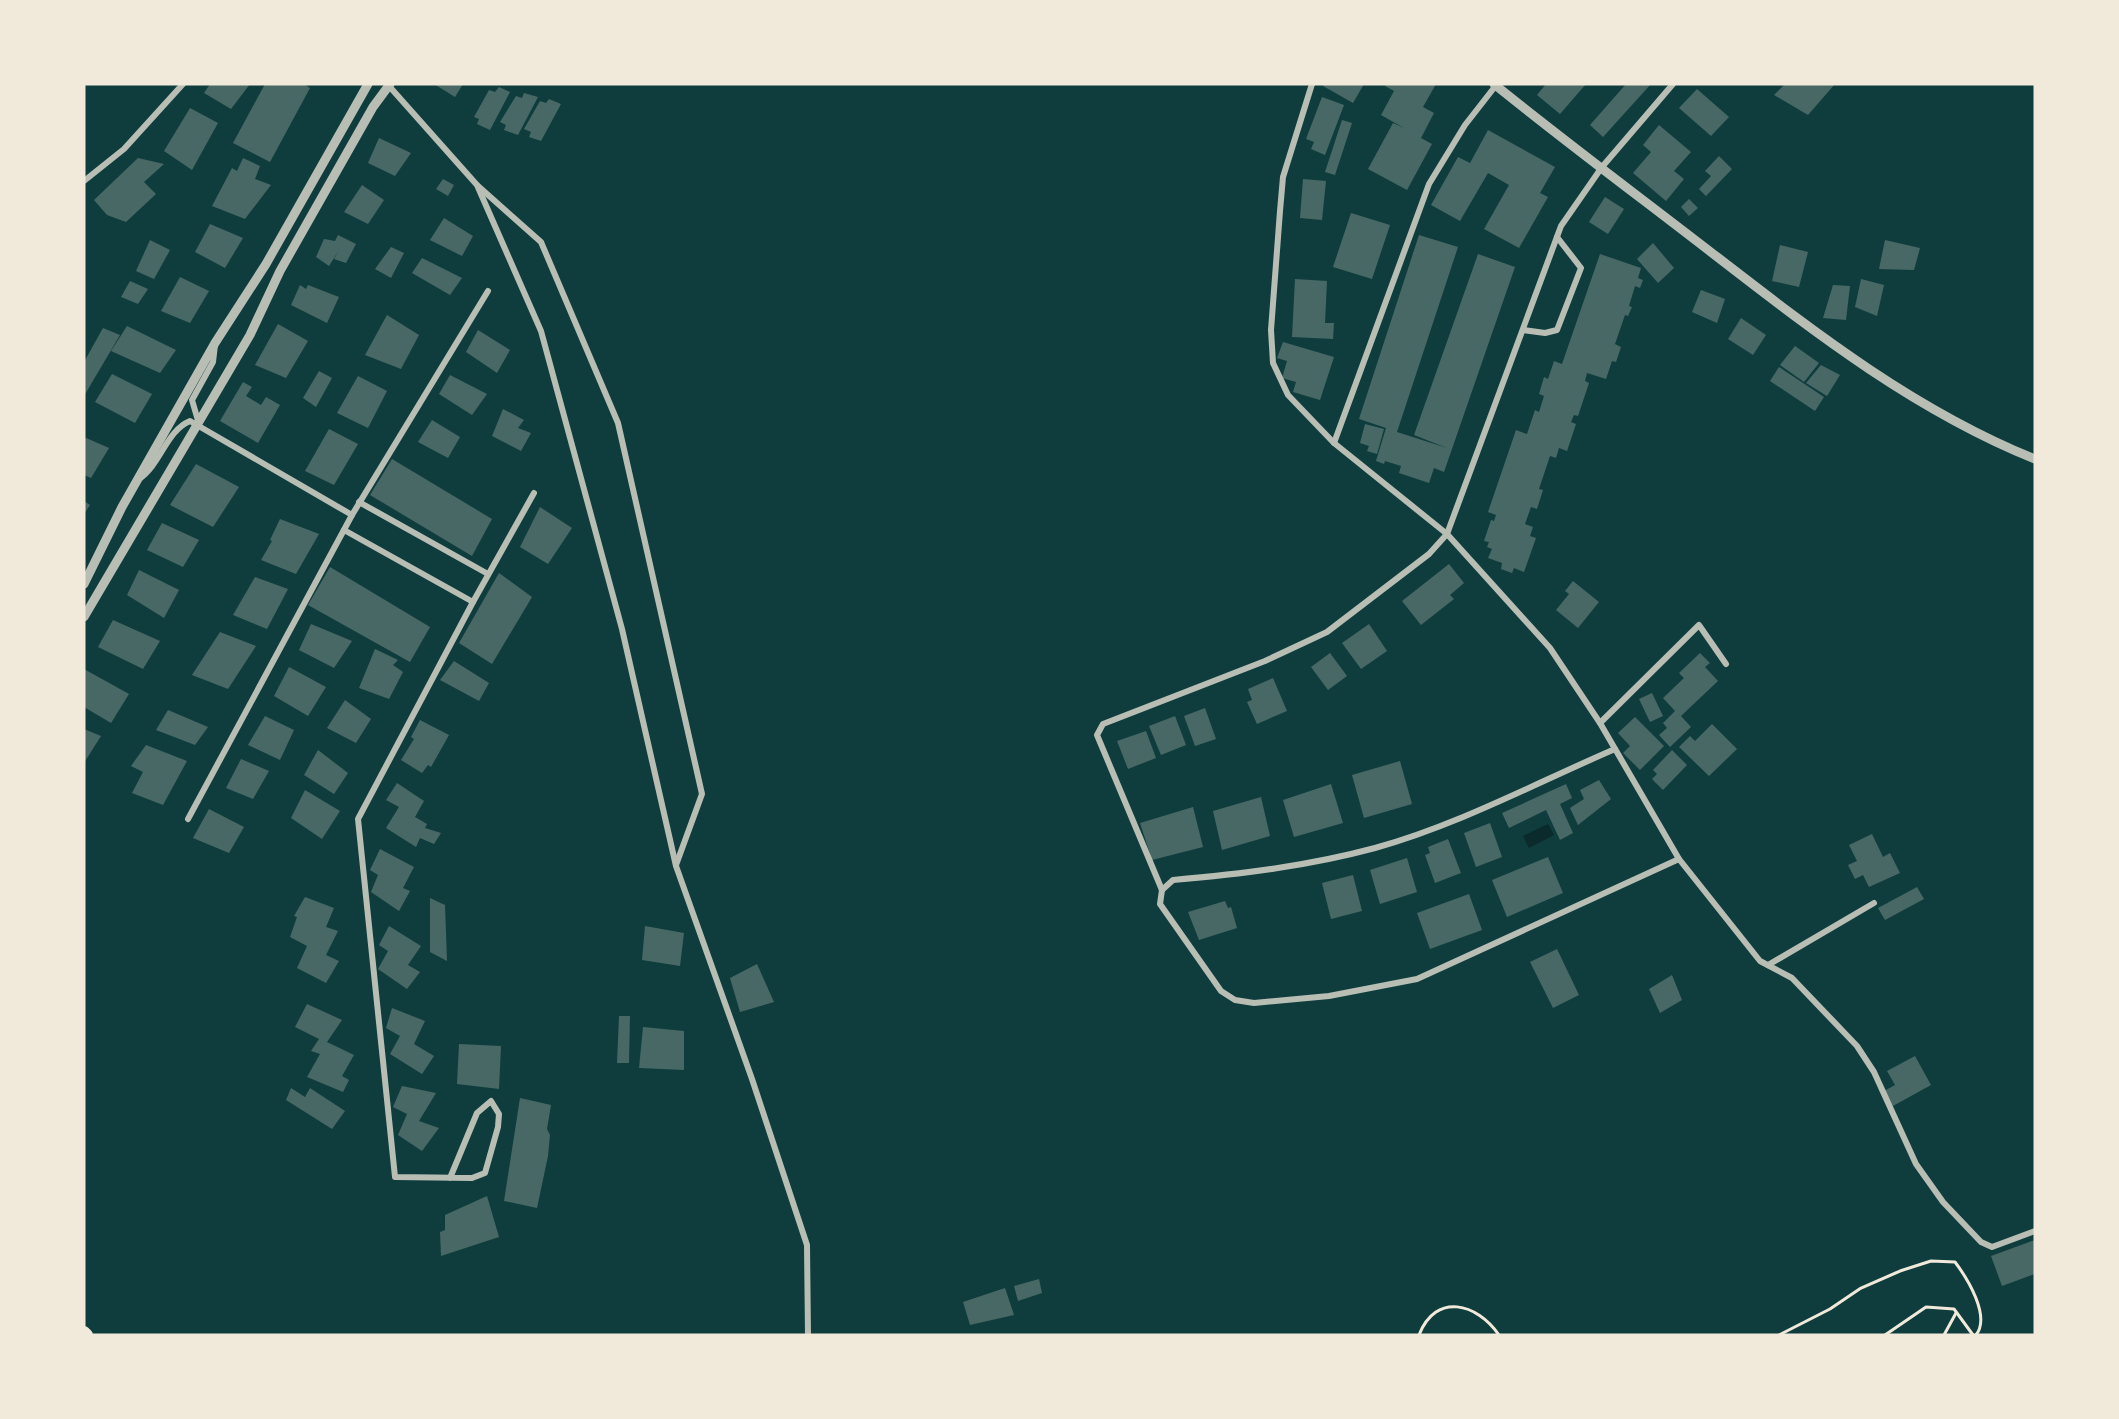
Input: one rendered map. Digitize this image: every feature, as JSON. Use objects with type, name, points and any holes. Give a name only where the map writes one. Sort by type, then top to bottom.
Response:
[{"type":"main road","points":[[84,1332],[87,1335]]},
{"type":"street","points":[[84,181],[124,149],[183,84]]},
{"type":"street","points":[[84,584],[138,479],[215,343],[266,264],[368,84]]},
{"type":"street","points":[[1312,84],[1283,177],[1271,330],[1273,363],[1288,395],[1334,443],[1447,534],[1550,648],[1600,723],[1679,860],[1725,921],[1760,961],[1792,978],[1857,1046],[1874,1071],[1916,1164],[1943,1202],[1981,1242],[1992,1247],[2035,1231]]},
{"type":"street","points":[[1334,443],[1429,184],[1465,125],[1495,84],[1820,336],[1902,393],[1988,440],[2035,459]]},
{"type":"street","points":[[1673,84],[1602,167],[1561,226],[1447,534],[1429,554],[1327,632],[1265,661],[1103,724],[1097,735],[1162,890],[1160,904],[1221,991],[1235,1000],[1254,1003],[1329,996],[1417,979],[1679,860]]},
{"type":"street","points":[[84,617],[199,424],[250,335],[280,271],[373,107],[389,85],[477,185],[541,243],[618,423],[702,794],[676,866]]},
{"type":"street","points":[[477,185],[541,331],[622,629],[676,866],[752,1079],[807,1245],[808,1335]]},
{"type":"street","points":[[1523,330],[1545,333],[1557,330],[1581,268],[1557,237]]},
{"type":"street","points":[[188,819],[359,502],[488,291]]},
{"type":"street","points":[[199,424],[192,400],[213,362],[215,343]]},
{"type":"street","points":[[138,479],[151,471],[179,426],[190,422],[199,424],[352,515]]},
{"type":"street","points":[[450,1178],[477,1113],[491,1101],[499,1114],[498,1127],[485,1173],[472,1178],[450,1178],[395,1177],[358,819],[488,574],[534,493]]},
{"type":"street","points":[[359,502],[488,574]]},
{"type":"street","points":[[344,530],[473,602]]},
{"type":"street","points":[[1600,723],[1699,624],[1726,664]]},
{"type":"street","points":[[1162,890],[1173,880],[1275,870],[1376,848],[1444,824],[1615,749]]},
{"type":"street","points":[[1768,965],[1874,903]]},
{"type":"path","points":[[1779,1335],[1830,1309],[1860,1288],[1931,1261],[1955,1262],[1975,1291],[1980,1330],[1974,1335],[1954,1309],[1926,1307],[1885,1335]]},
{"type":"path","points":[[1419,1335],[1425,1322],[1435,1312],[1456,1306],[1474,1310],[1499,1335]]},
{"type":"path","points":[[1944,1335],[1956,1313]]},
{"type":"water","points":[[1548,824],[1554,835],[1529,848],[1523,836]]},
{"type":"building","points":[[210,84],[250,84],[231,109],[204,93]]},
{"type":"building","points":[[265,84],[304,84],[310,88],[270,162],[233,143]]},
{"type":"building","points":[[434,84],[463,84],[455,97]]},
{"type":"building","points":[[1324,84],[1364,84],[1353,103],[1323,86]]},
{"type":"building","points":[[1386,84],[1436,84],[1423,107],[1434,113],[1421,138],[1432,144],[1407,190],[1368,169],[1393,123],[1404,128],[1381,115],[1394,91],[1385,86]]},
{"type":"building","points":[[1546,84],[1586,84],[1560,114],[1537,95]]},
{"type":"building","points":[[1626,84],[1651,84],[1603,137],[1590,125]]},
{"type":"building","points":[[1785,84],[1835,84],[1808,115],[1774,95]]},
{"type":"building","points":[[499,87],[510,92],[490,130],[477,124],[479,119],[474,117],[489,90],[495,92]]},
{"type":"building","points":[[1697,89],[1729,117],[1711,136],[1679,108]]},
{"type":"building","points":[[524,93],[538,97],[518,135],[504,130],[506,125],[500,122],[516,96],[522,98]]},
{"type":"building","points":[[1322,97],[1344,105],[1325,155],[1311,149],[1314,142],[1306,139]]},
{"type":"building","points":[[549,99],[561,104],[541,141],[529,137],[531,132],[524,129],[540,101],[546,103]]},
{"type":"building","points":[[190,108],[218,123],[192,170],[164,151]]},
{"type":"building","points":[[1342,120],[1352,123],[1335,175],[1325,172]]},
{"type":"building","points":[[1659,125],[1691,152],[1674,171],[1684,179],[1666,201],[1633,173],[1651,152],[1643,145]]},
{"type":"building","points":[[1488,130],[1555,167],[1540,193],[1548,197],[1519,248],[1484,229],[1509,185],[1488,173],[1460,221],[1431,205],[1458,157],[1470,163]]},
{"type":"building","points":[[379,138],[411,153],[395,176],[368,163]]},
{"type":"building","points":[[1719,156],[1732,169],[1706,196],[1699,189],[1711,176],[1705,171]]},
{"type":"building","points":[[138,158],[164,164],[144,182],[156,194],[126,222],[107,215],[94,200]]},
{"type":"building","points":[[243,158],[260,166],[255,179],[271,185],[245,219],[212,206],[232,168],[237,171]]},
{"type":"building","points":[[443,179],[454,185],[448,196],[436,189]]},
{"type":"building","points":[[1303,179],[1326,181],[1322,220],[1300,218]]},
{"type":"building","points":[[362,185],[384,200],[368,224],[344,212]]},
{"type":"building","points":[[1605,197],[1624,209],[1608,234],[1589,222]]},
{"type":"building","points":[[1689,199],[1698,208],[1689,216],[1681,207]]},
{"type":"building","points":[[1351,213],[1390,225],[1372,279],[1333,267]]},
{"type":"building","points":[[444,218],[473,236],[462,256],[430,240]]},
{"type":"building","points":[[210,224],[243,238],[225,268],[195,252]]},
{"type":"building","points":[[338,235],[356,244],[346,263],[334,259],[339,250],[329,266],[316,257],[324,239],[335,241]]},
{"type":"building","points":[[1419,235],[1458,247],[1397,432],[1447,448],[1414,435],[1478,254],[1515,267],[1444,472],[1434,468],[1429,483],[1399,473],[1401,466],[1376,461],[1386,428],[1359,419]]},
{"type":"building","points":[[150,240],[170,250],[154,279],[136,271]]},
{"type":"building","points":[[1885,240],[1920,248],[1914,270],[1879,269]]},
{"type":"building","points":[[1653,243],[1674,268],[1658,283],[1637,259]]},
{"type":"building","points":[[1780,245],[1808,252],[1799,287],[1772,281]]},
{"type":"building","points":[[391,247],[404,253],[391,278],[375,269]]},
{"type":"building","points":[[1600,254],[1641,268],[1638,278],[1643,280],[1640,288],[1635,286],[1629,306],[1632,307],[1628,316],[1625,315],[1615,344],[1621,347],[1616,362],[1612,361],[1606,379],[1587,373],[1585,381],[1589,383],[1578,416],[1574,415],[1571,422],[1576,424],[1567,451],[1559,448],[1556,458],[1550,456],[1539,489],[1543,490],[1537,509],[1531,507],[1525,524],[1533,527],[1530,536],[1536,538],[1524,572],[1514,568],[1512,573],[1501,569],[1502,563],[1488,558],[1492,549],[1487,547],[1489,542],[1484,541],[1491,520],[1494,521],[1496,515],[1488,512],[1516,430],[1527,434],[1535,410],[1539,412],[1544,396],[1539,394],[1544,377],[1548,379],[1554,361],[1562,364]]},
{"type":"building","points":[[422,258],[462,278],[450,295],[412,273]]},
{"type":"building","points":[[180,277],[209,291],[190,323],[161,311]]},
{"type":"building","points":[[1295,279],[1327,281],[1325,323],[1334,323],[1333,339],[1292,337]]},
{"type":"building","points":[[1861,279],[1884,285],[1877,316],[1855,307]]},
{"type":"building","points":[[130,281],[148,289],[138,304],[121,297]]},
{"type":"building","points":[[300,285],[306,289],[308,285],[339,297],[327,323],[291,305]]},
{"type":"building","points":[[1833,285],[1850,286],[1846,320],[1823,318]]},
{"type":"building","points":[[1701,290],[1725,299],[1717,323],[1692,312]]},
{"type":"building","points":[[387,315],[419,335],[401,369],[365,355]]},
{"type":"building","points":[[1741,318],[1766,335],[1753,355],[1728,339]]},
{"type":"building","points":[[278,324],[308,341],[286,378],[255,365]]},
{"type":"building","points":[[127,326],[176,350],[160,373],[111,351]]},
{"type":"building","points":[[103,328],[120,335],[84,396],[84,362]]},
{"type":"building","points":[[478,330],[510,350],[497,373],[466,352]]},
{"type":"building","points":[[1283,342],[1334,357],[1320,400],[1293,392],[1296,382],[1282,378],[1287,361],[1277,358]]},
{"type":"building","points":[[1795,346],[1819,363],[1804,382],[1780,365]]},
{"type":"building","points":[[1821,365],[1840,375],[1827,396],[1806,383]]},
{"type":"building","points":[[1779,367],[1824,397],[1815,411],[1770,381]]},
{"type":"building","points":[[319,371],[332,378],[316,407],[303,398]]},
{"type":"building","points":[[112,374],[152,394],[135,423],[95,402]]},
{"type":"building","points":[[450,375],[487,394],[472,415],[439,394]]},
{"type":"building","points":[[358,376],[387,391],[368,428],[337,413]]},
{"type":"building","points":[[243,382],[252,387],[246,396],[261,405],[266,397],[280,405],[258,443],[220,421]]},
{"type":"building","points":[[503,409],[524,420],[518,428],[531,433],[521,451],[492,436]]},
{"type":"building","points":[[432,420],[460,437],[448,458],[418,442]]},
{"type":"building","points":[[1365,424],[1384,429],[1377,454],[1367,451],[1369,446],[1360,443]]},
{"type":"building","points":[[329,429],[358,444],[334,485],[305,471]]},
{"type":"building","points":[[84,437],[109,448],[91,478],[84,475]]},
{"type":"building","points":[[392,459],[492,519],[472,556],[370,495]]},
{"type":"building","points":[[196,464],[239,487],[213,527],[170,505]]},
{"type":"building","points":[[84,501],[90,505],[84,514]]},
{"type":"building","points":[[540,507],[572,528],[548,564],[520,547]]},
{"type":"building","points":[[280,519],[319,534],[296,574],[261,560],[272,541],[270,540]]},
{"type":"building","points":[[162,523],[199,540],[183,567],[147,550]]},
{"type":"building","points":[[1449,564],[1464,583],[1450,595],[1454,599],[1421,625],[1402,601]]},
{"type":"building","points":[[330,567],[430,627],[410,662],[308,605]]},
{"type":"building","points":[[139,570],[179,590],[164,618],[127,595]]},
{"type":"building","points":[[499,573],[532,597],[492,664],[459,643]]},
{"type":"building","points":[[255,577],[288,589],[267,629],[233,615]]},
{"type":"building","points":[[1573,581],[1599,602],[1578,628],[1556,610],[1569,594],[1565,591]]},
{"type":"building","points":[[113,620],[160,641],[143,669],[98,647]]},
{"type":"building","points":[[311,624],[352,641],[334,668],[299,650]]},
{"type":"building","points":[[1369,624],[1387,651],[1361,669],[1342,643]]},
{"type":"building","points":[[220,632],[256,646],[228,689],[192,675]]},
{"type":"building","points":[[375,649],[398,660],[393,665],[403,672],[389,699],[359,688]]},
{"type":"building","points":[[1330,653],[1347,676],[1328,690],[1311,667]]},
{"type":"building","points":[[1700,653],[1710,663],[1705,667],[1718,681],[1681,716],[1691,727],[1670,747],[1659,735],[1667,728],[1663,723],[1675,711],[1663,698],[1684,678],[1679,673]]},
{"type":"building","points":[[454,661],[489,683],[479,701],[440,680]]},
{"type":"building","points":[[289,667],[326,687],[308,716],[274,696]]},
{"type":"building","points":[[84,669],[129,694],[111,723],[84,707]]},
{"type":"building","points":[[1273,678],[1287,711],[1257,724],[1247,702],[1252,700],[1248,689]]},
{"type":"building","points":[[1652,693],[1663,716],[1650,722],[1639,699]]},
{"type":"building","points":[[345,700],[371,719],[356,743],[327,728]]},
{"type":"building","points":[[1205,708],[1216,739],[1195,746],[1184,716]]},
{"type":"building","points":[[168,710],[208,727],[195,745],[156,730]]},
{"type":"building","points":[[265,716],[294,730],[280,760],[248,745]]},
{"type":"building","points":[[1175,716],[1186,745],[1161,755],[1149,726]]},
{"type":"building","points":[[1635,717],[1664,746],[1640,770],[1623,753],[1630,746],[1618,733]]},
{"type":"building","points":[[420,720],[449,735],[431,767],[428,765],[422,773],[401,760],[414,739],[411,737]]},
{"type":"building","points":[[1712,724],[1737,749],[1709,776],[1679,747],[1690,736],[1695,741]]},
{"type":"building","points":[[84,729],[101,736],[84,763]]},
{"type":"building","points":[[1146,731],[1156,758],[1128,769],[1117,741]]},
{"type":"building","points":[[146,745],[187,761],[163,805],[132,793],[143,772],[131,766]]},
{"type":"building","points":[[318,750],[348,773],[334,794],[304,775]]},
{"type":"building","points":[[1672,750],[1687,765],[1663,790],[1652,779],[1657,774],[1653,770]]},
{"type":"building","points":[[241,759],[269,771],[253,799],[226,788]]},
{"type":"building","points":[[1400,761],[1412,804],[1364,818],[1352,775]]},
{"type":"building","points":[[1599,780],[1611,799],[1578,825],[1570,808],[1584,799],[1580,790]]},
{"type":"building","points":[[397,783],[424,801],[415,817],[427,824],[425,828],[441,833],[434,844],[420,838],[416,847],[386,828],[399,807],[386,800]]},
{"type":"building","points":[[1331,784],[1343,823],[1294,837],[1283,800]]},
{"type":"building","points":[[1566,784],[1572,798],[1560,804],[1573,833],[1560,840],[1546,810],[1509,828],[1502,813]]},
{"type":"building","points":[[305,790],[340,811],[322,839],[291,818]]},
{"type":"building","points":[[1261,797],[1270,836],[1222,850],[1213,811]]},
{"type":"building","points":[[1193,807],[1203,847],[1152,860],[1140,823]]},
{"type":"building","points":[[209,809],[244,827],[229,853],[193,838]]},
{"type":"building","points":[[1490,823],[1502,857],[1476,867],[1464,833]]},
{"type":"building","points":[[1872,834],[1883,857],[1890,853],[1900,873],[1869,887],[1863,875],[1855,879],[1848,865],[1857,861],[1849,845]]},
{"type":"building","points":[[1448,839],[1461,873],[1435,883],[1425,855],[1430,853],[1428,847]]},
{"type":"building","points":[[380,849],[414,867],[403,888],[410,891],[399,911],[371,892],[378,875],[370,870]]},
{"type":"building","points":[[1548,857],[1563,893],[1507,917],[1492,880]]},
{"type":"building","points":[[1407,858],[1417,892],[1380,904],[1370,870]]},
{"type":"building","points":[[1353,875],[1362,911],[1331,919],[1322,883]]},
{"type":"building","points":[[1917,887],[1924,899],[1885,920],[1878,908]]},
{"type":"building","points":[[1469,894],[1482,930],[1430,949],[1417,913]]},
{"type":"building","points":[[305,897],[334,908],[326,927],[338,931],[326,955],[339,961],[326,983],[297,968],[307,946],[290,937],[297,917],[294,916]]},
{"type":"building","points":[[430,898],[445,905],[447,961],[430,952]]},
{"type":"building","points":[[1225,901],[1228,908],[1231,907],[1237,928],[1199,940],[1188,912]]},
{"type":"building","points":[[389,926],[421,946],[408,965],[420,972],[407,989],[378,969],[388,951],[379,945]]},
{"type":"building","points":[[645,926],[684,933],[680,966],[642,960]]},
{"type":"building","points":[[1557,949],[1579,995],[1553,1008],[1530,962]]},
{"type":"building","points":[[757,964],[774,1002],[740,1012],[730,978]]},
{"type":"building","points":[[1672,975],[1682,1000],[1660,1013],[1649,989]]},
{"type":"building","points":[[307,1004],[342,1020],[327,1042],[354,1055],[342,1076],[349,1080],[343,1092],[307,1077],[320,1054],[311,1051],[319,1039],[295,1027]]},
{"type":"building","points":[[392,1008],[425,1021],[414,1044],[434,1056],[422,1074],[390,1054],[400,1036],[386,1028]]},
{"type":"building","points":[[619,1016],[630,1016],[629,1063],[617,1063]]},
{"type":"building","points":[[643,1027],[684,1031],[684,1070],[639,1068]]},
{"type":"building","points":[[459,1044],[501,1046],[499,1089],[457,1084]]},
{"type":"building","points":[[1915,1056],[1931,1085],[1893,1106],[1884,1091],[1895,1085],[1887,1071]]},
{"type":"building","points":[[402,1086],[436,1093],[419,1121],[439,1128],[422,1151],[398,1135],[407,1114],[393,1107]]},
{"type":"building","points":[[291,1088],[305,1097],[310,1088],[345,1111],[332,1129],[286,1100]]},
{"type":"building","points":[[520,1098],[551,1105],[547,1129],[550,1135],[548,1156],[537,1208],[504,1201]]},
{"type":"building","points":[[487,1196],[499,1237],[441,1256],[440,1232],[445,1230],[445,1215]]},
{"type":"building","points":[[2035,1240],[2035,1274],[2002,1286],[1991,1256]]},
{"type":"building","points":[[1039,1279],[1042,1293],[1018,1301],[1014,1286]]},
{"type":"building","points":[[1005,1288],[1014,1315],[970,1325],[963,1302]]}]
